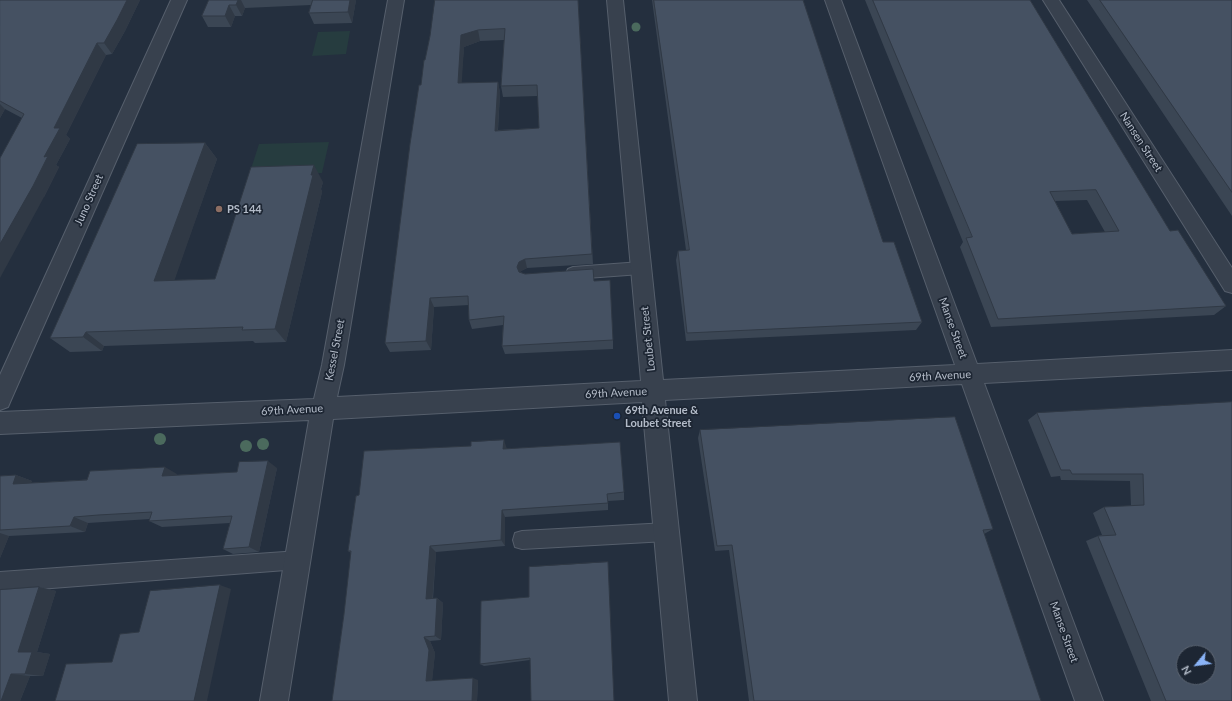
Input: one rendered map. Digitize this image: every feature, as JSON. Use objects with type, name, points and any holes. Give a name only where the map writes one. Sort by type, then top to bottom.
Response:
[{"type":"street","name":"Juno Street","points":[[0,400],[179,0]]},
{"type":"street","name":"Kessel Street","points":[[274,701],[396,0]]},
{"type":"street","name":"Loubet Street","points":[[615,0],[683,701]]},
{"type":"street","name":"Manse Street","points":[[833,0],[1089,701]]},
{"type":"street","name":"Nansen Street","points":[[1050,0],[1232,285]]},
{"type":"street","name":"69th Avenue","points":[[0,423],[970,375],[1232,360]]},
{"type":"lane","points":[[556,274],[641,268]]},
{"type":"lane","points":[[522,540],[667,532]]},
{"type":"lane","points":[[0,582],[299,560]]},
{"type":"green space","points":[[350,31],[346,54],[312,56],[318,32]]},
{"type":"green space","points":[[329,142],[322,173],[249,175],[259,144]]},
{"type":"building","points":[[0,0],[127,0],[104,43],[97,43],[54,128],[60,128],[44,157],[48,156],[0,244],[0,158],[24,114],[0,101]]},
{"type":"building","points":[[209,0],[238,0],[236,5],[229,5],[225,16],[202,16]]},
{"type":"building","points":[[313,0],[350,0],[348,12],[309,13]]},
{"type":"building","points":[[435,0],[578,0],[592,254],[525,259],[519,262],[517,267],[519,272],[525,274],[593,269],[594,281],[610,280],[613,340],[502,346],[504,316],[469,320],[468,296],[430,298],[426,341],[385,343],[410,144],[419,85],[421,85],[424,60],[430,36]],"holes":[[[505,29],[501,86],[537,85],[539,128],[495,131],[498,82],[458,83],[461,35],[478,30]]]},
{"type":"building","points":[[654,0],[803,0],[883,242],[894,242],[922,322],[687,333],[678,251],[689,250]]},
{"type":"building","points":[[873,0],[1030,0],[1170,231],[1178,230],[1226,306],[998,319],[966,238],[972,237]],"holes":[[[1096,190],[1119,231],[1072,234],[1050,192]]]},
{"type":"building","points":[[1100,0],[1232,0],[1232,192]]},
{"type":"building","points":[[205,143],[154,281],[215,279],[251,167],[314,165],[311,175],[313,175],[275,329],[242,330],[243,327],[86,332],[83,337],[50,338],[137,144]]},
{"type":"building","points":[[1232,402],[1232,701],[1166,701],[1098,536],[1116,535],[1104,507],[1144,505],[1143,474],[1072,474],[1070,470],[1061,470],[1037,413]]},
{"type":"building","points":[[955,417],[993,529],[983,530],[1041,701],[754,701],[732,545],[717,546],[700,430]]},
{"type":"building","points":[[504,440],[503,449],[620,442],[624,492],[607,494],[608,503],[502,510],[501,540],[430,546],[426,599],[437,598],[435,636],[424,637],[429,650],[426,681],[473,678],[472,701],[332,701],[351,551],[348,551],[356,496],[359,495],[364,451],[471,446],[471,442]]},
{"type":"building","points":[[268,461],[249,547],[223,549],[232,516],[149,521],[152,512],[98,515],[74,517],[70,526],[0,530],[0,476],[16,475],[13,484],[87,480],[90,471],[165,467],[162,476],[237,472],[239,462]]},
{"type":"building","points":[[608,562],[614,701],[531,701],[530,658],[480,664],[481,601],[529,597],[529,567]]},
{"type":"building","points":[[220,585],[194,701],[55,701],[66,664],[112,662],[120,634],[139,632],[150,591]]},
{"type":"building","points":[[39,587],[18,652],[32,652],[25,674],[11,674],[0,701],[0,590]]},
{"type":"place","name":"PS 144","points":[[219,209]]},
{"type":"place","name":"69th Avenue & Loubet Street","points":[[617,416]]}]
